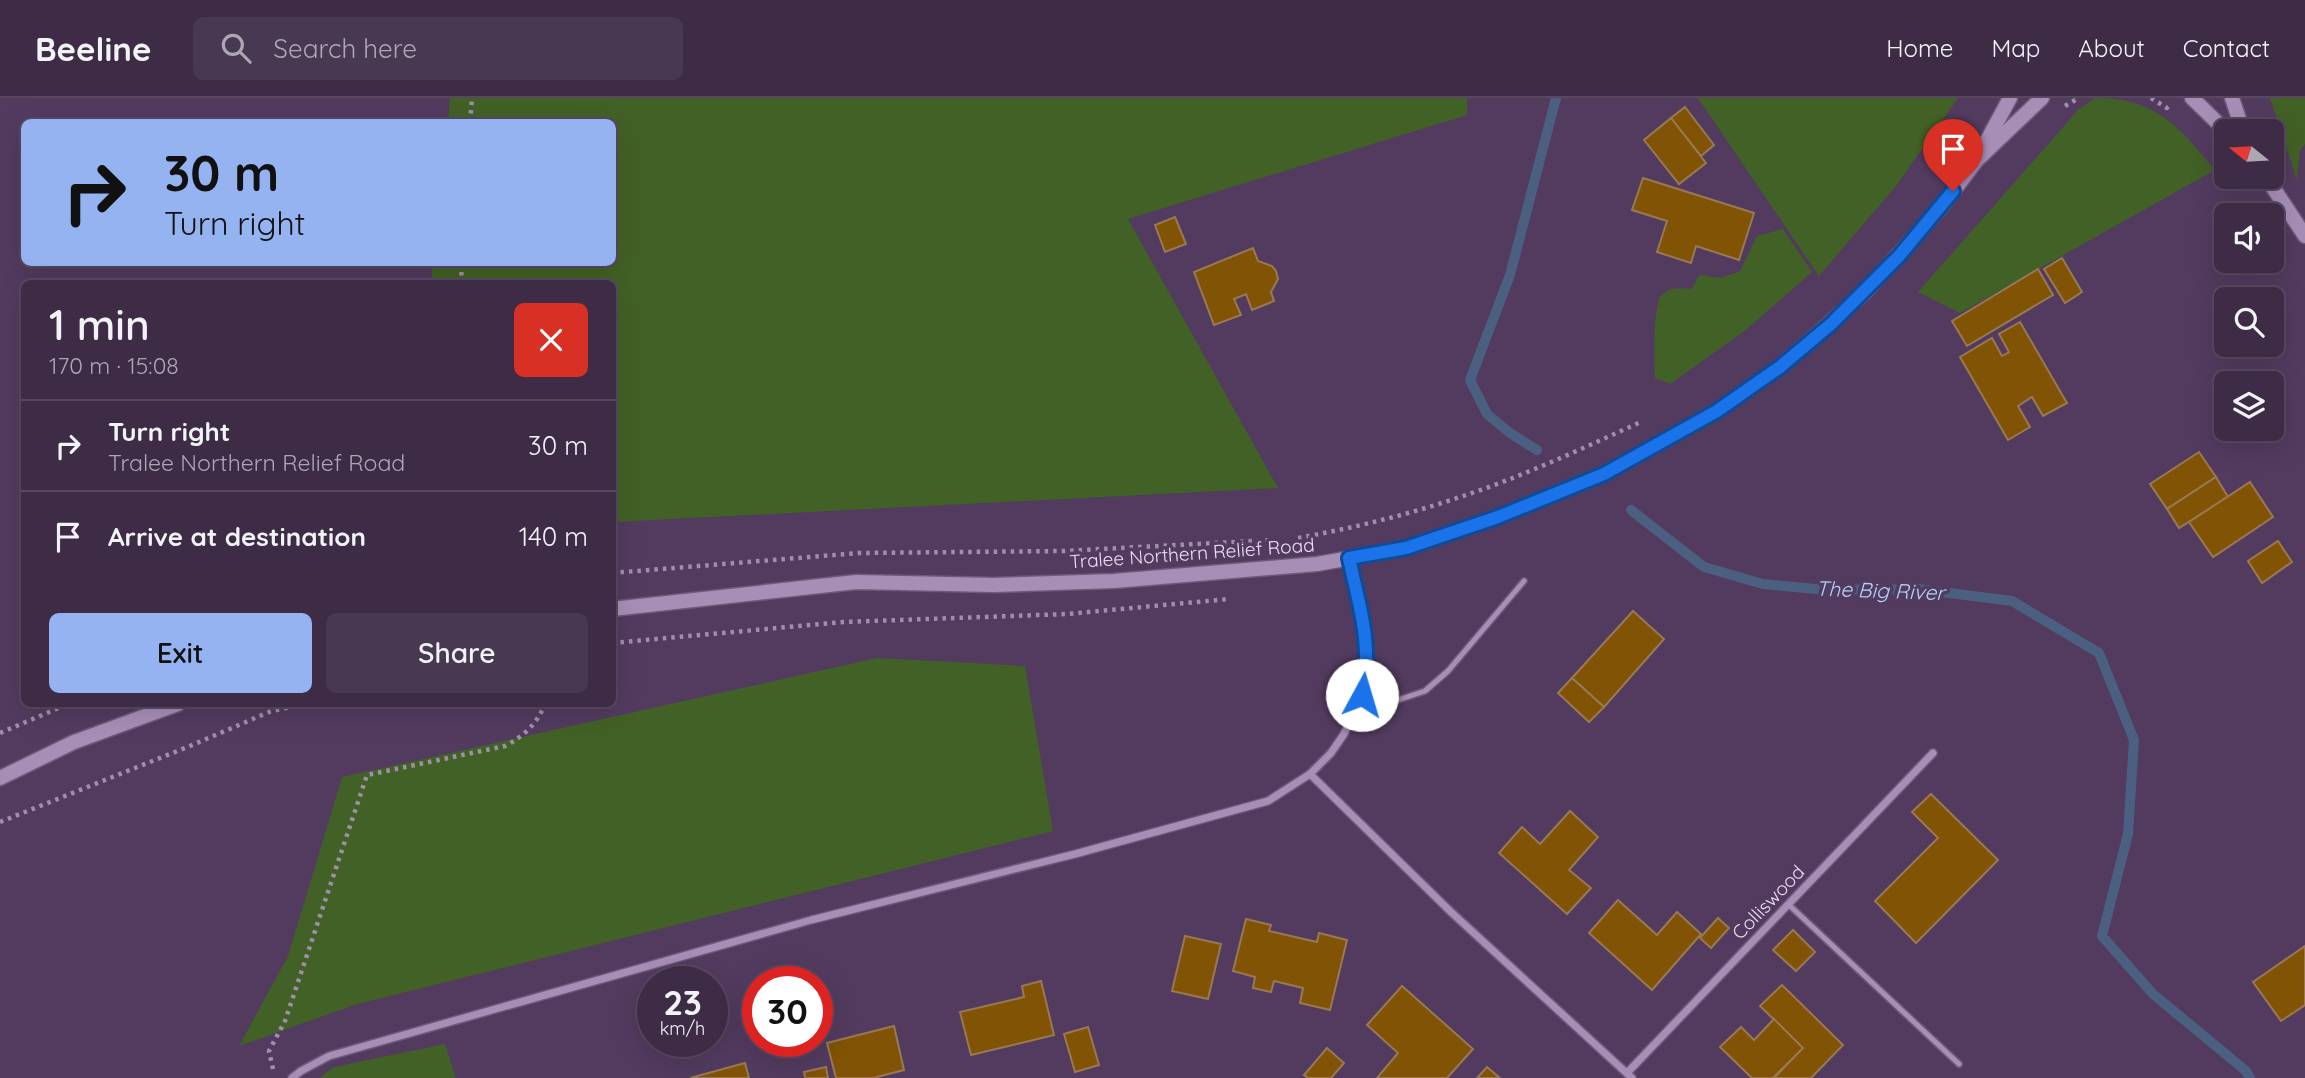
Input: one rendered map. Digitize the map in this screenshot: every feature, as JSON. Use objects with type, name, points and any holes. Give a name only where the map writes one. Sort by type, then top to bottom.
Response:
[{"type":"street","name":"Tralee Northern Relief Road","points":[[1977,160],[2010,98]]},
{"type":"street","name":"Tralee Northern Relief Road","points":[[616,609],[856,582],[994,585],[1114,581],[1317,564],[1406,548],[1498,517],[1604,474],[1717,411],[1780,367],[1865,292],[1941,207],[1977,160],[2042,98]]},
{"type":"street","points":[[2192,98],[2214,119]]},
{"type":"street","points":[[2232,98],[2240,119]]},
{"type":"street","points":[[2274,189],[2305,236]]},
{"type":"street","points":[[292,1078],[329,1056],[811,920],[1086,851],[1268,801],[1310,774],[1331,753],[1344,734],[1362,695],[1366,662],[1362,618],[1349,558]]},
{"type":"street","points":[[0,778],[74,741],[170,707]]},
{"type":"street","name":"Colliswood","points":[[1310,774],[1451,912],[1630,1076],[1788,904],[1933,753]]},
{"type":"lane","points":[[1362,695],[1398,700],[1425,691],[1448,671],[1524,581]]},
{"type":"lane","points":[[1788,904],[1959,1063]]},
{"type":"path","points":[[470,119],[472,98]]},
{"type":"path","points":[[2066,105],[2078,98]]},
{"type":"path","points":[[2151,98],[2167,108],[2171,103]]},
{"type":"path","points":[[1294,539],[1364,525],[1461,497],[1651,418]]},
{"type":"path","points":[[616,573],[859,553],[1063,551],[1280,540]]},
{"type":"path","points":[[616,643],[844,622],[1067,614],[1237,598]]},
{"type":"path","points":[[0,733],[61,707]]},
{"type":"path","points":[[0,822],[270,712],[291,707]]},
{"type":"path","points":[[275,1078],[269,1051],[285,1021],[367,775],[505,746],[523,737],[544,707]]},
{"type":"green space","points":[[450,98],[1467,98],[1467,115],[1128,219],[1278,488],[616,522],[616,280],[431,280],[433,266],[616,266],[616,119],[448,119]]},
{"type":"green space","points":[[1698,98],[1958,98],[1896,186],[1819,276]]},
{"type":"green space","points":[[2095,98],[2116,99],[2150,109],[2177,128],[2214,171],[1960,313],[1918,292],[2079,109]]},
{"type":"green space","points":[[2270,98],[2305,98],[2305,144],[2300,150],[2297,180],[2284,141],[2284,119],[2277,119]]},
{"type":"green space","points":[[1783,229],[1812,272],[1747,329],[1670,384],[1655,378],[1655,322],[1661,296],[1671,289],[1692,289],[1699,275],[1721,278],[1740,271],[1757,236]]},
{"type":"green space","points":[[877,658],[1025,666],[1053,831],[354,1005],[239,1046],[288,956],[342,777]]},
{"type":"green space","points":[[445,1044],[456,1078],[319,1078],[334,1067]]},
{"type":"building","points":[[1685,107],[1714,145],[1701,156],[1671,118]]},
{"type":"building","points":[[1671,118],[1706,163],[1679,184],[1644,140]]},
{"type":"building","points":[[1643,178],[1754,213],[1739,260],[1696,246],[1691,263],[1657,252],[1667,221],[1632,210]]},
{"type":"building","points":[[1175,217],[1186,244],[1165,252],[1155,225]]},
{"type":"building","points":[[1253,248],[1258,261],[1272,266],[1276,271],[1278,279],[1271,292],[1274,301],[1252,310],[1246,294],[1234,299],[1241,315],[1214,325],[1194,272]]},
{"type":"building","points":[[2062,258],[2082,292],[2065,303],[2044,269]]},
{"type":"building","points":[[2038,269],[2053,295],[1967,346],[1952,321]]},
{"type":"building","points":[[2020,322],[2067,403],[2043,416],[2032,397],[2018,406],[2030,427],[2008,440],[1960,357],[1992,338],[2002,356],[2009,352],[1999,334]]},
{"type":"building","points":[[2199,452],[2216,477],[2167,509],[2150,484]]},
{"type":"building","points":[[2216,477],[2228,497],[2179,528],[2167,509]]},
{"type":"building","points":[[2250,482],[2273,517],[2213,557],[2189,522]]},
{"type":"building","points":[[2278,541],[2292,562],[2262,583],[2248,561]]},
{"type":"building","points":[[1633,611],[1664,639],[1604,707],[1572,678]]},
{"type":"building","points":[[1572,678],[1604,707],[1589,722],[1558,693]]},
{"type":"building","points":[[1931,794],[1998,860],[1916,943],[1875,901],[1938,838],[1912,812]]},
{"type":"building","points":[[1570,811],[1598,837],[1569,870],[1591,888],[1567,914],[1499,853],[1522,827],[1540,844]]},
{"type":"building","points":[[1618,900],[1657,935],[1677,912],[1701,934],[1652,990],[1589,933]]},
{"type":"building","points":[[1718,918],[1729,928],[1711,948],[1700,938]]},
{"type":"building","points":[[1246,919],[1271,925],[1269,931],[1317,942],[1319,933],[1347,940],[1330,1010],[1300,1003],[1303,988],[1274,981],[1271,992],[1253,988],[1255,977],[1233,971]]},
{"type":"building","points":[[1793,930],[1815,952],[1796,971],[1773,950]]},
{"type":"building","points":[[1185,936],[1221,944],[1208,999],[1172,991]]},
{"type":"building","points":[[2305,946],[2305,1005],[2281,1021],[2253,982]]},
{"type":"building","points":[[1041,981],[1054,1035],[971,1055],[960,1012],[1024,997],[1022,986]]},
{"type":"building","points":[[1782,985],[1843,1045],[1811,1078],[1774,1078],[1803,1048],[1760,1006]]},
{"type":"building","points":[[1402,986],[1473,1049],[1447,1078],[1377,1078],[1398,1053],[1367,1025]]},
{"type":"building","points":[[1774,1019],[1803,1048],[1773,1078],[1752,1078],[1720,1047],[1741,1027],[1754,1040]]},
{"type":"building","points":[[894,1026],[904,1070],[873,1078],[836,1078],[831,1057],[833,1057],[833,1041]]},
{"type":"building","points":[[1088,1027],[1099,1065],[1075,1072],[1064,1034]]},
{"type":"building","points":[[1327,1048],[1344,1063],[1331,1078],[1308,1078],[1304,1075]]},
{"type":"building","points":[[745,1063],[749,1078],[690,1078]]},
{"type":"building","points":[[826,1067],[828,1078],[805,1078],[804,1072]]},
{"type":"building","points":[[1487,1067],[1500,1078],[1477,1078]]},
{"type":"waterway","name":"The Big River","points":[[1537,450],[1487,414],[1470,380],[1510,275],[1556,98]]},
{"type":"waterway","name":"The Big River","points":[[1631,510],[1704,567],[1763,584],[1827,590],[1918,589],[2012,601],[2099,653],[2134,740],[2128,834],[2102,936],[2153,994],[2246,1071],[2250,1078]]},
{"type":"route","points":[[1362,695],[1366,662],[1362,618],[1349,558],[1406,548],[1498,517],[1604,474],[1717,411],[1780,367],[1831,324],[1899,256],[1953,191]]}]
